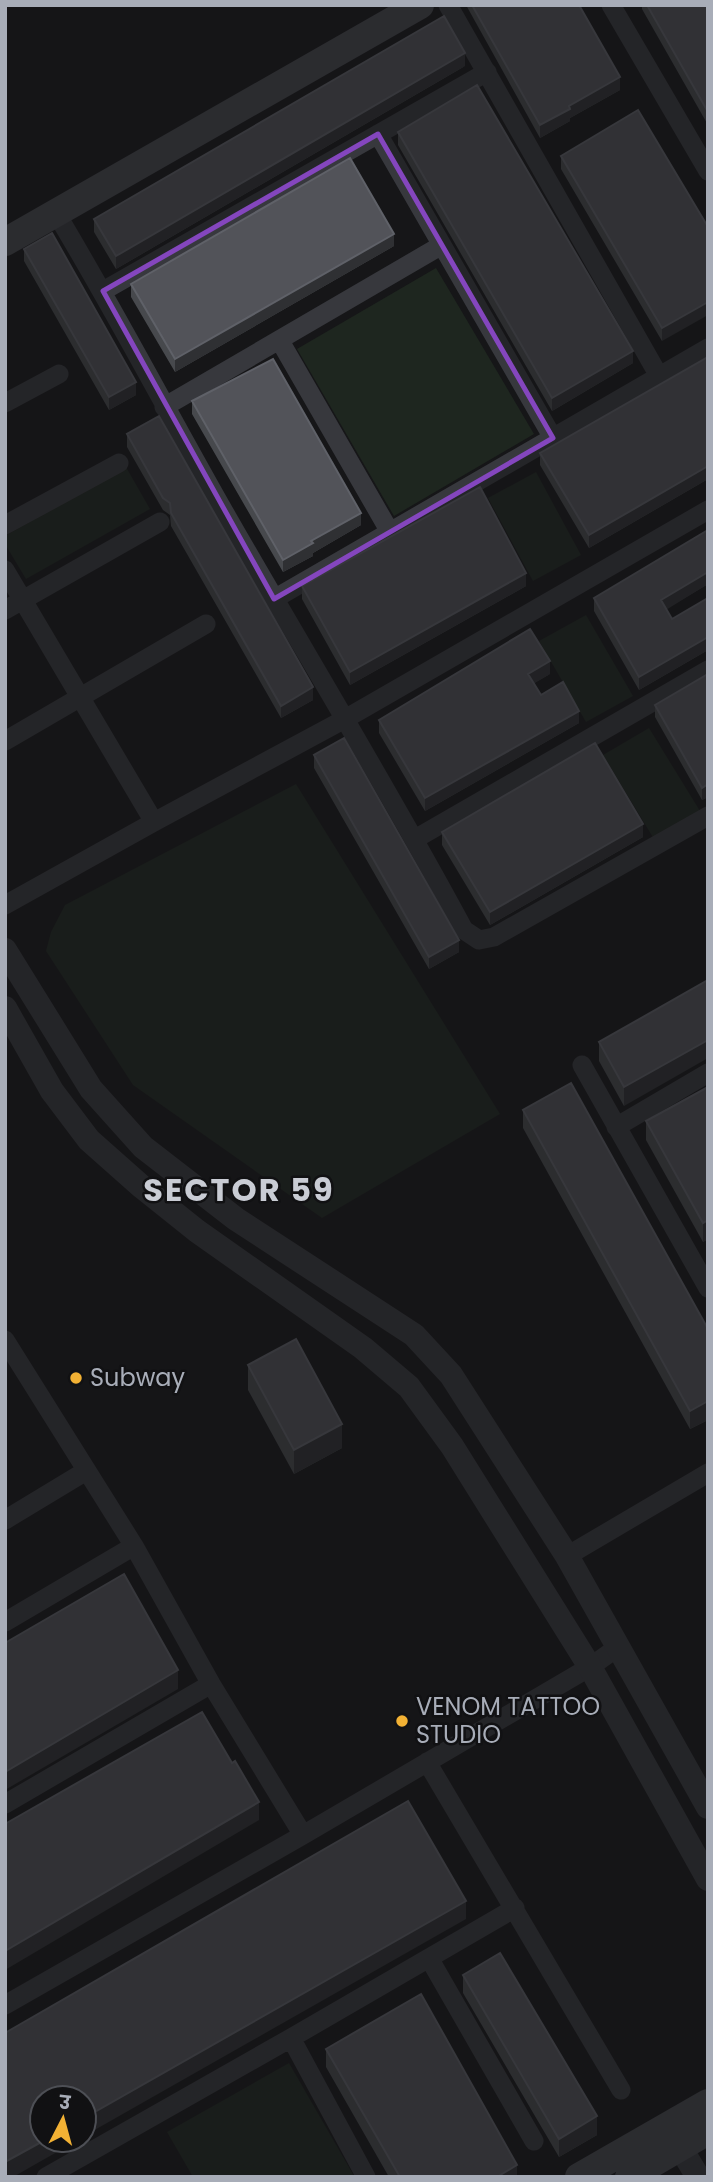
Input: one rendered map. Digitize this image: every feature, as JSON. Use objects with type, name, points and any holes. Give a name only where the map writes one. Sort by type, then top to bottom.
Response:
[{"type":"main road","points":[[5,223],[391,5]]},
{"type":"main road","points":[[5,242],[420,5]]},
{"type":"main road","points":[[579,2177],[705,2122]]},
{"type":"main road","points":[[629,2177],[674,2137]]},
{"type":"street","points":[[449,5],[659,376]]},
{"type":"street","points":[[611,5],[708,172]]},
{"type":"street","points":[[103,291],[487,72]]},
{"type":"street","points":[[379,134],[553,438]]},
{"type":"street","points":[[56,213],[103,291],[164,407],[415,839],[464,930],[479,940],[494,937],[708,816]]},
{"type":"street","points":[[164,407],[442,245]]},
{"type":"street","points":[[280,341],[390,532]]},
{"type":"street","points":[[274,598],[708,348]]},
{"type":"street","points":[[5,403],[60,374]]},
{"type":"street","points":[[5,525],[119,463]]},
{"type":"street","points":[[5,905],[154,821],[345,719],[708,510]]},
{"type":"street","points":[[5,610],[160,522]]},
{"type":"street","points":[[5,570],[154,821]]},
{"type":"street","points":[[5,741],[206,624]]},
{"type":"street","points":[[415,839],[708,670]]},
{"type":"street","points":[[5,950],[91,1090],[143,1147],[236,1219],[414,1335],[433,1354],[472,1406],[567,1556],[708,1807]]},
{"type":"street","points":[[5,1008],[52,1091],[89,1140],[142,1188],[203,1236],[294,1297],[363,1348],[409,1387],[452,1446],[590,1667],[708,1879]]},
{"type":"street","points":[[582,1065],[705,1277]]},
{"type":"street","points":[[616,1126],[708,1073]]},
{"type":"street","points":[[5,1340],[134,1546],[211,1684],[303,1835]]},
{"type":"street","points":[[5,1520],[86,1471]]},
{"type":"street","points":[[567,1556],[708,1473]]},
{"type":"street","points":[[5,1622],[134,1546]]},
{"type":"street","points":[[5,2005],[303,1835],[590,1667],[618,1647]]},
{"type":"street","points":[[5,1804],[211,1684]]},
{"type":"street","points":[[427,1762],[621,2090]]},
{"type":"street","points":[[46,2177],[515,1908]]},
{"type":"street","points":[[429,1958],[534,2141]]},
{"type":"street","points":[[291,2038],[366,2177]]},
{"type":"street","points":[[674,2137],[698,2177]]},
{"type":"highlighted area","points":[[378,134],[553,438],[274,599],[103,291]]},
{"type":"shaded area","points":[[436,268],[534,434],[394,516],[297,349]]},
{"type":"shaded area","points":[[126,467],[150,509],[26,579],[5,544],[5,536]]},
{"type":"shaded area","points":[[536,472],[581,555],[533,581],[488,498]]},
{"type":"shaded area","points":[[586,615],[633,696],[586,722],[539,641]]},
{"type":"shaded area","points":[[649,728],[700,811],[654,839],[603,755]]},
{"type":"shaded area","points":[[296,784],[500,1114],[322,1218],[133,1085],[46,951],[51,932],[65,905]]},
{"type":"shaded area","points":[[289,2063],[354,2176],[193,2177],[167,2132]]},
{"type":"building","points":[[472,5],[579,5],[620,77],[540,125]]},
{"type":"building","points":[[647,5],[708,5],[708,112]]},
{"type":"building","points":[[444,16],[465,53],[116,256],[94,219]]},
{"type":"building","points":[[477,85],[633,351],[552,398],[398,132]]},
{"type":"building","points":[[638,110],[708,227],[708,302],[662,328],[561,156]]},
{"type":"building","points":[[350,158],[394,234],[175,359],[131,284]]},
{"type":"building","points":[[52,233],[136,382],[109,397],[24,249]]},
{"type":"building","points":[[708,357],[708,466],[589,535],[540,453]]},
{"type":"building","points":[[273,359],[361,513],[283,560],[192,401]]},
{"type":"building","points":[[159,416],[313,687],[281,706],[171,513],[170,503],[163,498],[127,434]]},
{"type":"building","points":[[480,487],[526,573],[350,672],[302,586]]},
{"type":"building","points":[[708,530],[708,572],[661,600],[672,619],[708,598],[708,637],[639,677],[594,598]]},
{"type":"building","points":[[530,629],[550,661],[528,674],[541,695],[563,682],[579,711],[425,798],[379,720]]},
{"type":"building","points":[[708,674],[708,784],[702,788],[655,705]]},
{"type":"building","points":[[344,738],[459,940],[429,957],[314,755]]},
{"type":"building","points":[[595,743],[643,824],[490,912],[442,832]]},
{"type":"building","points":[[708,980],[708,1040],[624,1087],[599,1042]]},
{"type":"building","points":[[571,1083],[708,1329],[708,1401],[690,1411],[523,1110]]},
{"type":"building","points":[[708,1087],[708,1220],[703,1223],[646,1121]]},
{"type":"building","points":[[296,1339],[342,1424],[294,1450],[248,1365]]},
{"type":"building","points":[[124,1574],[178,1670],[5,1772],[5,1643]]},
{"type":"building","points":[[202,1712],[259,1802],[5,1951],[5,1824]]},
{"type":"building","points":[[408,1801],[466,1901],[98,2110],[98,2084],[28,2084],[28,2149],[5,2162],[5,2033]]},
{"type":"building","points":[[500,1953],[597,2116],[559,2139],[463,1975]]},
{"type":"building","points":[[421,1994],[517,2165],[497,2177],[400,2177],[326,2049]]},
{"type":"place","name":"Subway","points":[[76,1378]]},
{"type":"place","name":"VENOM TATTOO STUDIO","points":[[402,1721]]},
{"type":"district","name":"SECTOR 59","points":[[239,1190]]}]
